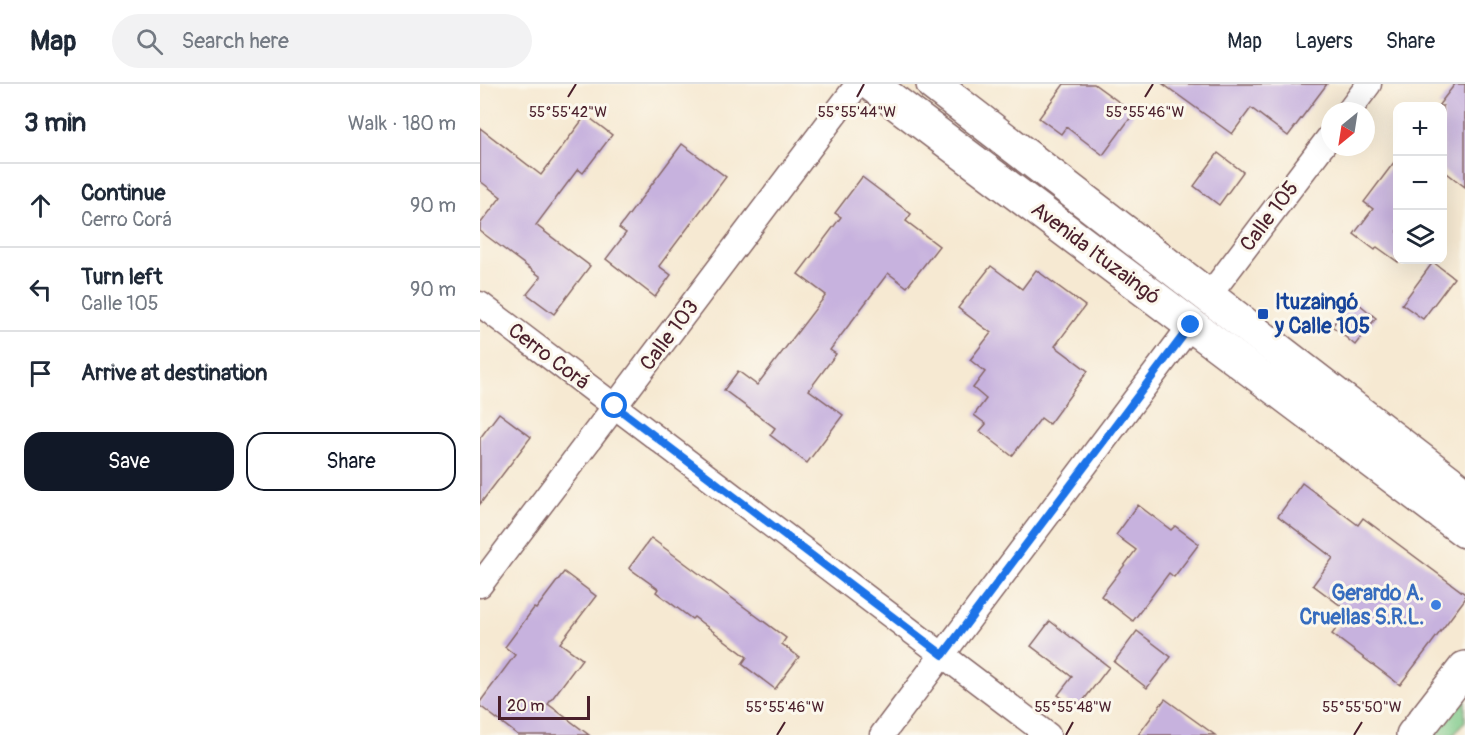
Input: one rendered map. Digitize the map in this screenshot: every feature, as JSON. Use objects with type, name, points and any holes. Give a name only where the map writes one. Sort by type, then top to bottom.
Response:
[{"type":"main road","name":"Avenida Ituzaingó","points":[[871,84],[1465,531]]},
{"type":"main road","name":"Avenida Ituzaingó","points":[[933,84],[1465,495]]},
{"type":"main road","points":[[1413,735],[1465,668]]},
{"type":"street","name":"Calle 103","points":[[480,585],[858,84]]},
{"type":"street","points":[[1356,102],[1369,84]]},
{"type":"street","name":"Calle 105","points":[[1208,297],[1321,148]]},
{"type":"street","name":"Cerro Corá","points":[[480,304],[1048,735]]},
{"type":"street","points":[[882,735],[1191,325]]},
{"type":"green space","points":[[1465,683],[1465,721],[1454,735],[1426,735]]},
{"type":"building","points":[[1064,84],[1094,84],[1134,113],[1103,155],[1066,127],[1061,134],[1039,118]]},
{"type":"building","points":[[1163,84],[1327,84],[1288,136],[1251,108],[1232,134]]},
{"type":"building","points":[[1455,84],[1465,84],[1465,187],[1447,173],[1447,102],[1441,102]]},
{"type":"building","points":[[586,115],[612,135],[583,173],[578,169],[536,225],[590,266],[554,314],[527,294],[541,277],[480,231],[480,224],[501,197],[480,181],[480,128],[541,175]]},
{"type":"building","points":[[682,144],[726,177],[659,266],[671,275],[655,297],[606,259],[626,233],[619,228]]},
{"type":"building","points":[[1218,153],[1243,172],[1219,205],[1194,186]]},
{"type":"building","points":[[1393,164],[1393,258],[1377,247],[1375,250],[1354,234],[1373,209],[1364,202]]},
{"type":"building","points":[[862,177],[911,214],[906,221],[939,246],[907,287],[888,273],[830,350],[836,354],[809,390],[843,415],[807,463],[770,435],[775,428],[724,390],[738,371],[757,385],[826,295],[798,274],[841,217],[835,213]]},
{"type":"building","points":[[1432,264],[1436,264],[1454,278],[1423,319],[1402,304]]},
{"type":"building","points":[[991,266],[1022,289],[1036,270],[1085,306],[1055,346],[1088,371],[1049,424],[1041,418],[1012,456],[980,431],[986,424],[974,415],[986,399],[973,388],[985,372],[970,360],[991,333],[958,308]]},
{"type":"building","points":[[1353,299],[1376,318],[1355,345],[1332,326]]},
{"type":"building","points":[[499,413],[531,437],[480,504],[480,438]]},
{"type":"building","points":[[1302,483],[1358,525],[1363,518],[1465,594],[1465,599],[1400,685],[1332,634],[1349,612],[1313,585],[1333,558],[1278,516]]},
{"type":"building","points":[[1138,505],[1171,530],[1175,526],[1199,544],[1174,577],[1169,573],[1133,621],[1101,596],[1136,550],[1116,535]]},
{"type":"building","points":[[651,538],[786,638],[782,644],[799,657],[775,689],[742,664],[747,657],[656,592],[658,589],[629,568]]},
{"type":"building","points":[[564,572],[596,596],[560,643],[582,659],[548,704],[589,735],[518,735],[480,706],[480,702],[515,655],[505,647]]},
{"type":"building","points":[[1050,621],[1109,667],[1077,709],[1058,695],[1072,677],[1031,646]]},
{"type":"building","points":[[1137,631],[1171,657],[1147,688],[1114,662]]},
{"type":"building","points":[[1165,699],[1215,735],[1138,735]]},
{"type":"place","name":"Ituzaingó y Calle 105","points":[[1263,314]]},
{"type":"place","name":"Gerardo A. Cruellas S.R.L.","points":[[1436,605]]},
{"type":"route","points":[[615,406],[943,655],[1191,325]]}]
